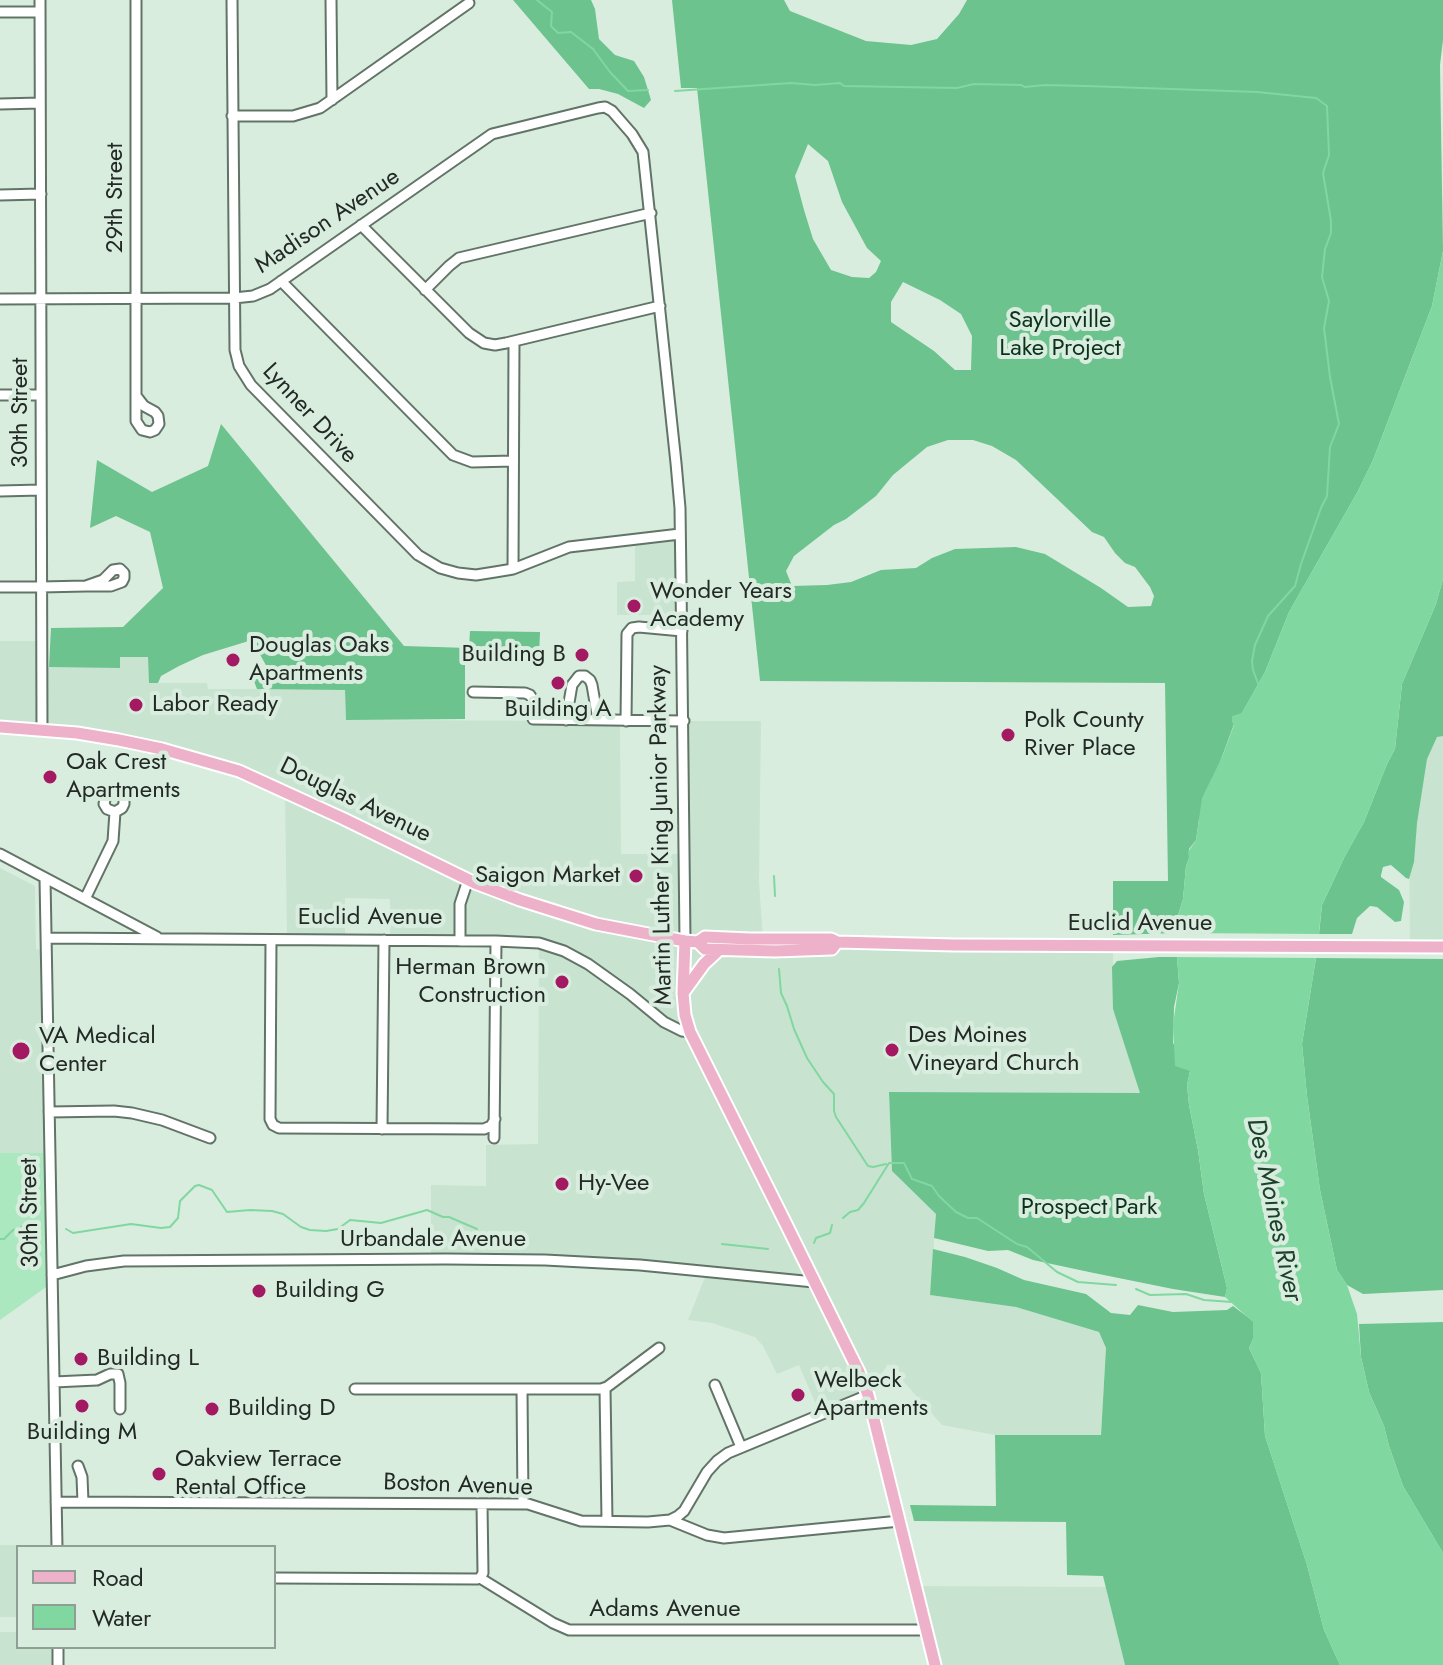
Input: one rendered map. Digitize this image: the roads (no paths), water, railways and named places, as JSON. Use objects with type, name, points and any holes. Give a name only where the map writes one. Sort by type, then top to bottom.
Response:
[{"type":"main road","name":"Douglas Avenue","points":[[0,727],[77,733],[162,749],[251,775],[468,880],[525,902],[596,924],[685,941]]},
{"type":"main road","name":"Euclid Avenue","points":[[685,941],[698,942],[705,937],[1063,946],[1443,947]]},
{"type":"main road","name":"Martin Luther King Junior Parkway","points":[[685,941],[683,993],[690,1032],[868,1395],[935,1665]]},
{"type":"main road","name":"Euclid Avenue","points":[[698,942],[705,949],[775,951],[832,949],[837,942]]},
{"type":"main road","points":[[683,993],[704,964],[719,950]]},
{"type":"street","name":"30th Street","points":[[40,0],[42,730]]},
{"type":"street","name":"29th Street","points":[[136,0],[137,397]]},
{"type":"street","name":"Lynner Drive","points":[[232,0],[235,350],[246,379],[418,555],[440,568],[476,575],[513,569],[569,547],[680,534]]},
{"type":"street","points":[[331,0],[332,100]]},
{"type":"street","points":[[232,116],[293,116],[320,108],[469,3]]},
{"type":"street","points":[[0,12],[40,12]]},
{"type":"street","points":[[0,104],[40,103]]},
{"type":"street","name":"Madison Avenue","points":[[0,299],[253,296],[270,289],[492,134],[598,108],[605,107],[612,111]]},
{"type":"street","name":"Martin Luther King Junior Parkway","points":[[612,111],[643,152],[676,463],[684,721],[685,941]]},
{"type":"street","points":[[0,195],[41,194]]},
{"type":"street","points":[[425,290],[459,258],[651,213]]},
{"type":"street","points":[[361,225],[474,338],[484,343],[514,342],[660,306]]},
{"type":"street","points":[[281,281],[453,455],[472,462],[513,461]]},
{"type":"street","points":[[513,569],[514,342]]},
{"type":"street","points":[[0,395],[41,395]]},
{"type":"street","points":[[0,491],[41,490]]},
{"type":"street","points":[[0,587],[86,586]]},
{"type":"street","points":[[626,721],[627,634],[632,628],[639,627],[682,631]]},
{"type":"street","points":[[566,720],[572,685],[579,676],[585,676],[592,685],[598,720]]},
{"type":"street","points":[[473,692],[530,695],[533,719],[684,721]]},
{"type":"street","points":[[85,899],[113,841],[115,812]]},
{"type":"street","name":"Euclid Avenue","points":[[0,854],[160,939]]},
{"type":"street","name":"30th Street","points":[[45,878],[57,1545]]},
{"type":"street","points":[[460,941],[460,904],[468,880]]},
{"type":"street","name":"Euclid Avenue","points":[[46,938],[539,943],[577,958],[630,994],[664,1022],[690,1032]]},
{"type":"street","points":[[271,940],[270,1119],[273,1125],[279,1128],[484,1129],[491,1126],[495,1119]]},
{"type":"street","points":[[382,1129],[384,940]]},
{"type":"street","points":[[494,1138],[496,941]]},
{"type":"street","points":[[49,1112],[132,1113],[162,1120],[210,1138]]},
{"type":"street","name":"Urbandale Avenue","points":[[52,1275],[124,1261],[446,1259],[640,1265],[814,1282]]},
{"type":"street","points":[[355,1389],[605,1388],[659,1348]]},
{"type":"street","points":[[54,1382],[97,1380],[118,1374],[120,1409]]},
{"type":"street","points":[[715,1385],[741,1447]]},
{"type":"street","points":[[605,1388],[607,1521]]},
{"type":"street","points":[[522,1389],[523,1504]]},
{"type":"street","points":[[670,1520],[684,1511],[707,1472],[728,1453],[868,1395]]},
{"type":"street","points":[[78,1466],[82,1477],[83,1502]]},
{"type":"street","name":"Boston Avenue","points":[[56,1502],[523,1504],[581,1521],[670,1520],[707,1535],[724,1538],[900,1521]]},
{"type":"street","points":[[276,1578],[480,1578],[483,1573],[482,1504]]},
{"type":"street","name":"Adams Avenue","points":[[480,1578],[569,1630],[926,1630]]},
{"type":"water","name":"Des Moines River","points":[[1443,251],[1443,579],[1436,604],[1402,684],[1395,749],[1364,822],[1322,905],[1302,1044],[1320,1190],[1337,1270],[1347,1285],[1357,1314],[1361,1357],[1369,1392],[1384,1426],[1403,1486],[1443,1553],[1443,1665],[1340,1665],[1324,1630],[1307,1565],[1265,1436],[1261,1373],[1249,1348],[1253,1339],[1253,1322],[1225,1297],[1227,1288],[1204,1194],[1189,1105],[1187,1085],[1190,1071],[1175,1066],[1173,1025],[1179,983],[1178,915],[1183,899],[1188,852],[1196,840],[1202,798],[1234,725],[1232,716],[1242,713],[1265,672],[1289,612],[1373,460],[1432,306]]},
{"type":"waterway","points":[[537,0],[552,12],[551,26],[558,33],[571,32],[593,49],[628,91],[648,90]]},
{"type":"waterway","points":[[675,91],[791,83],[957,88],[974,84],[1045,85],[1257,92],[1316,98],[1327,106],[1329,155],[1323,173],[1331,233],[1325,249],[1322,277],[1329,301],[1324,328],[1339,424],[1330,447],[1327,496],[1295,586],[1268,616],[1255,645],[1252,661],[1259,686]]},
{"type":"waterway","points":[[774,876],[775,896]]},
{"type":"waterway","points":[[779,969],[781,993],[794,1029],[807,1058],[834,1094],[836,1117],[868,1166],[886,1164]]},
{"type":"waterway","points":[[843,1218],[864,1203],[889,1163],[904,1163],[912,1179],[932,1186],[956,1212],[968,1218],[977,1218],[1017,1244],[1027,1247],[1057,1272],[1078,1282],[1116,1285]]},
{"type":"waterway","points":[[66,1229],[73,1233],[131,1224],[170,1227],[178,1218],[180,1201],[199,1185],[212,1190],[227,1212],[272,1211],[310,1230],[338,1229],[350,1220],[381,1223],[427,1210],[477,1229]]},
{"type":"waterway","points":[[0,1239],[33,1222],[35,1238],[39,1237]]},
{"type":"waterway","points":[[814,1243],[816,1238],[830,1233],[832,1225]]},
{"type":"waterway","points":[[722,1244],[768,1249]]},
{"type":"waterway","points":[[1136,1289],[1150,1295],[1186,1294],[1204,1300],[1232,1302]]},
{"type":"place","name":"Wonder Years Academy","points":[[634,606]]},
{"type":"place","name":"Building B","points":[[582,655]]},
{"type":"place","name":"Douglas Oaks Apartments","points":[[233,660]]},
{"type":"place","name":"Building A","points":[[558,683]]},
{"type":"place","name":"Labor Ready","points":[[136,705]]},
{"type":"place","name":"Polk County River Place","points":[[1008,735]]},
{"type":"place","name":"Oak Crest Apartments","points":[[50,777]]},
{"type":"place","name":"Saigon Market","points":[[636,876]]},
{"type":"place","name":"Herman Brown Construction","points":[[562,982]]},
{"type":"place","name":"Des Moines Vineyard Church","points":[[892,1050]]},
{"type":"place","name":"VA Medical Center","points":[[21,1051]]},
{"type":"place","name":"Hy-Vee","points":[[562,1184]]},
{"type":"place","name":"Building G","points":[[259,1291]]},
{"type":"place","name":"Building L","points":[[81,1359]]},
{"type":"place","name":"Welbeck Apartments","points":[[798,1395]]},
{"type":"place","name":"Building M","points":[[82,1406]]},
{"type":"place","name":"Building D","points":[[212,1409]]},
{"type":"place","name":"Oakview Terrace Rental Office","points":[[159,1474]]},
{"type":"park label","name":"Saylorville Lake Project","points":[[1060,335]]},
{"type":"park label","name":"Prospect Park","points":[[1089,1208]]}]
